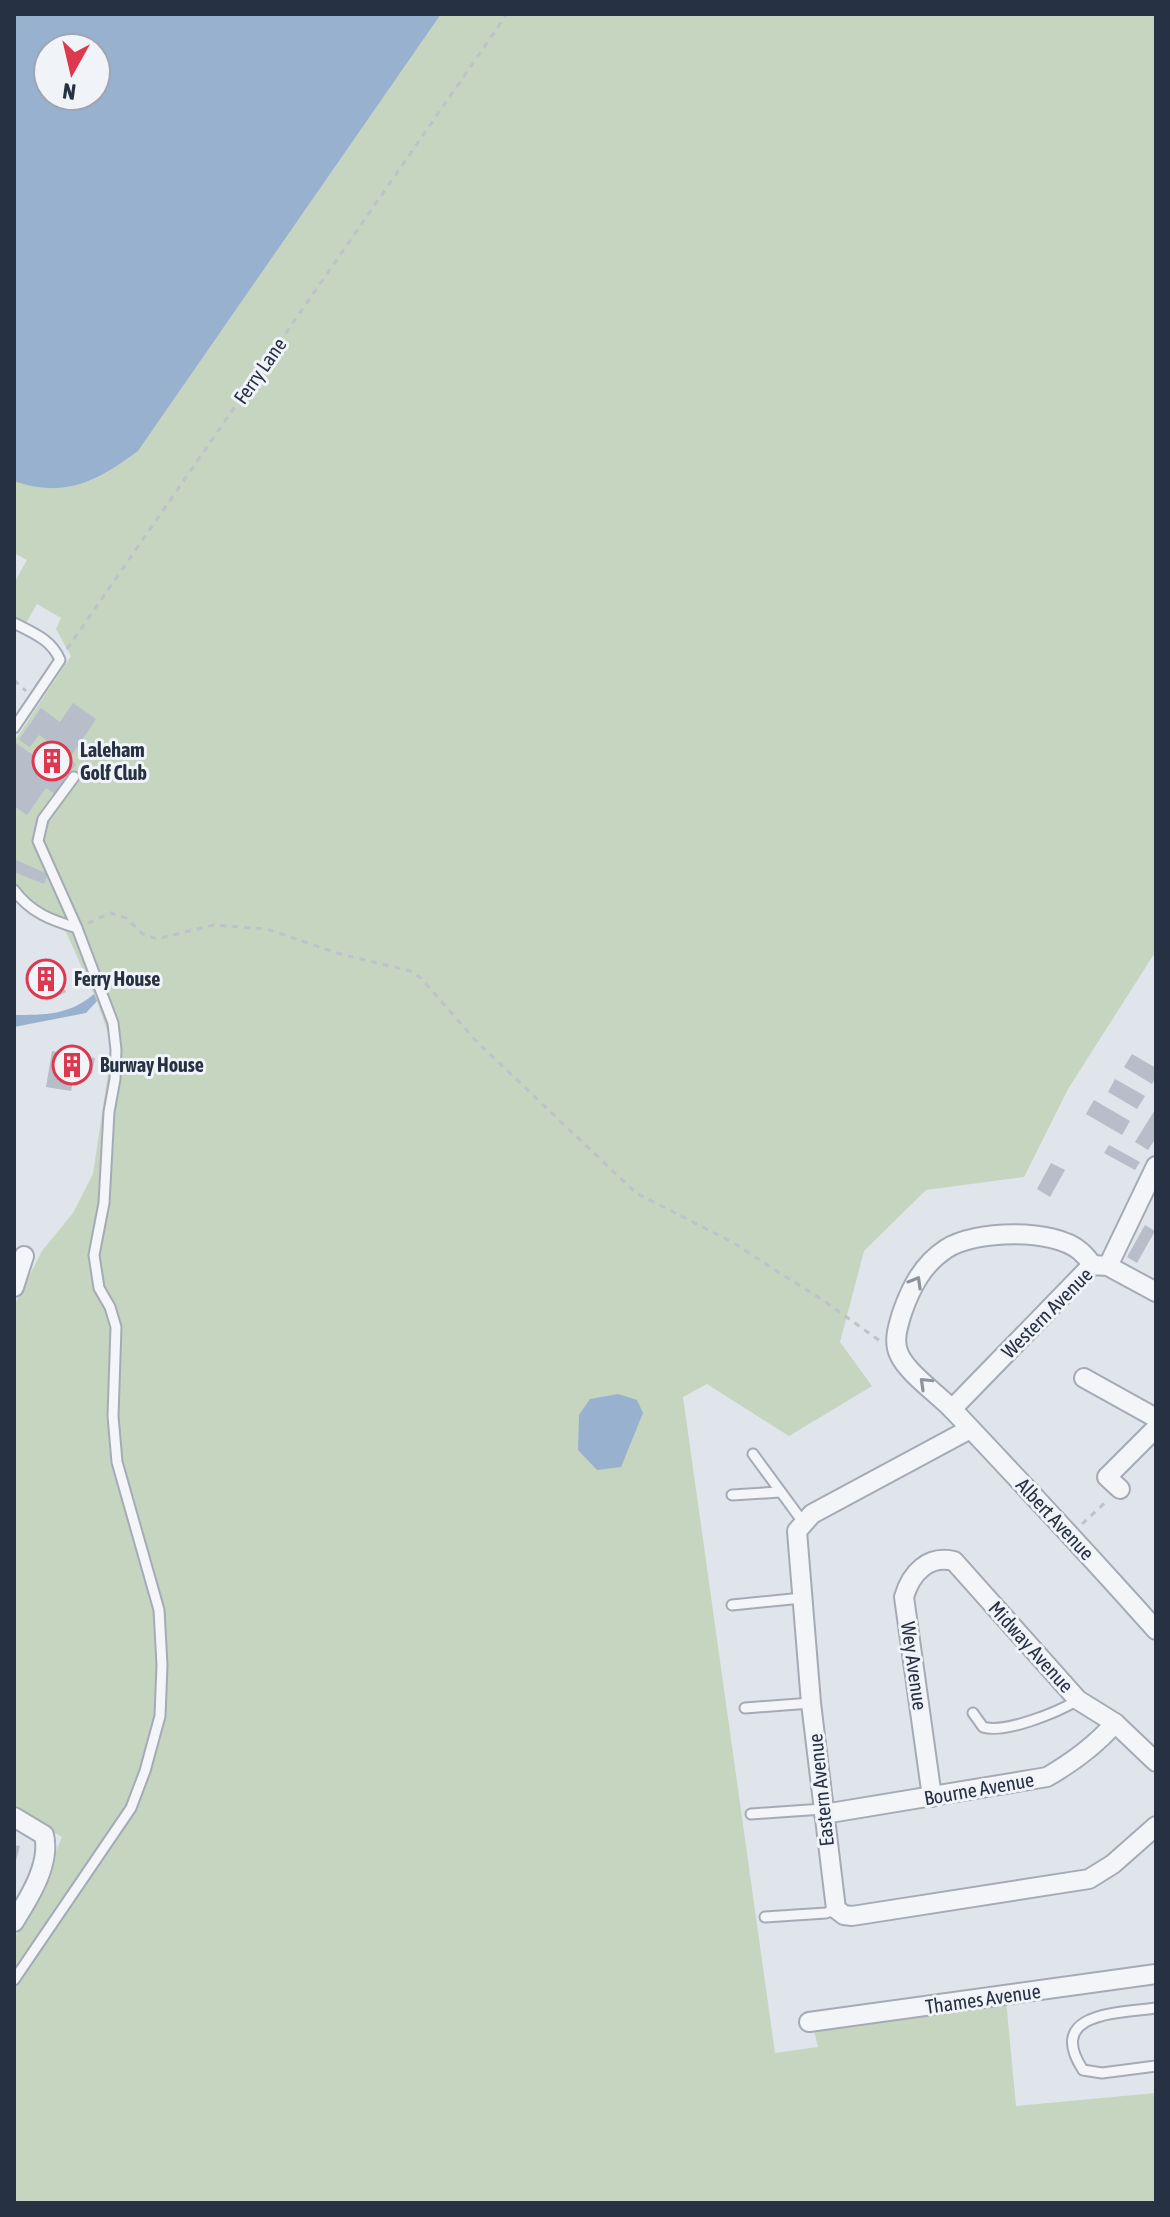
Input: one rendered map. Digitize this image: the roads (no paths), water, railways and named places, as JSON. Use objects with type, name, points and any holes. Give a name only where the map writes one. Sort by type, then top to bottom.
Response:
[{"type":"street","points":[[1100,1266],[1156,1166]]},
{"type":"street","name":"Albert Avenue","points":[[1100,1266],[1079,1249],[1059,1241],[1003,1234],[961,1240],[945,1249],[919,1274],[896,1334],[899,1355],[1156,1630]]},
{"type":"street","points":[[14,1287],[24,1256]]},
{"type":"street","name":"Western Avenue","points":[[952,1409],[1100,1266],[1156,1292]]},
{"type":"street","points":[[1084,1378],[1156,1418]]},
{"type":"street","points":[[1120,1489],[1107,1477],[1156,1428]]},
{"type":"street","points":[[803,1522],[812,1514],[970,1429]]},
{"type":"street","name":"Eastern Avenue","points":[[803,1522],[797,1531],[796,1544],[811,1703],[836,1909]]},
{"type":"street","name":"Midway Avenue","points":[[947,1560],[954,1561],[1078,1700],[1115,1723],[1156,1762]]},
{"type":"street","name":"Wey Avenue","points":[[932,1797],[904,1597],[912,1574],[924,1566],[947,1560]]},
{"type":"street","name":"Bourne Avenue","points":[[824,1811],[932,1797],[1047,1777],[1089,1749],[1115,1723]]},
{"type":"street","points":[[14,1817],[44,1835],[47,1849],[38,1877],[14,1922]]},
{"type":"street","points":[[836,1909],[852,1916],[1089,1879],[1113,1864],[1156,1826]]},
{"type":"street","name":"Thames Avenue","points":[[809,2022],[1156,1974]]},
{"type":"lane","points":[[14,623],[47,641],[60,660],[14,728]]},
{"type":"lane","points":[[14,1980],[131,1808],[160,1716],[162,1665],[159,1610],[117,1462],[113,1416],[116,1327],[110,1307],[99,1288],[94,1255],[104,1203],[116,1050],[113,1023],[77,928],[38,841],[43,819],[74,777]]},
{"type":"lane","points":[[14,890],[24,904],[47,919],[77,928]]},
{"type":"lane","points":[[753,1454],[803,1522]]},
{"type":"lane","points":[[732,1495],[780,1492]]},
{"type":"lane","points":[[732,1605],[802,1598]]},
{"type":"lane","points":[[973,1713],[983,1727],[998,1728],[1046,1714],[1078,1700]]},
{"type":"lane","points":[[745,1708],[811,1703]]},
{"type":"lane","points":[[751,1814],[824,1811]]},
{"type":"lane","points":[[765,1917],[826,1913],[836,1909]]},
{"type":"lane","points":[[1156,2008],[1089,2019],[1074,2031],[1072,2041],[1083,2070],[1102,2073],[1156,2066]]},
{"type":"water","points":[[14,14],[441,14],[138,451],[109,471],[80,484],[49,488],[14,481]]},
{"type":"water","points":[[94,994],[97,1001],[86,1013],[14,1027],[14,1015],[66,1010]]},
{"type":"water","points":[[618,1394],[637,1400],[643,1413],[621,1467],[597,1470],[578,1450],[579,1415],[590,1399]]},
{"type":"place","name":"Laleham Golf Club","points":[[52,761]]},
{"type":"place","name":"Ferry House","points":[[46,979]]},
{"type":"place","name":"Burway House","points":[[72,1065]]}]
